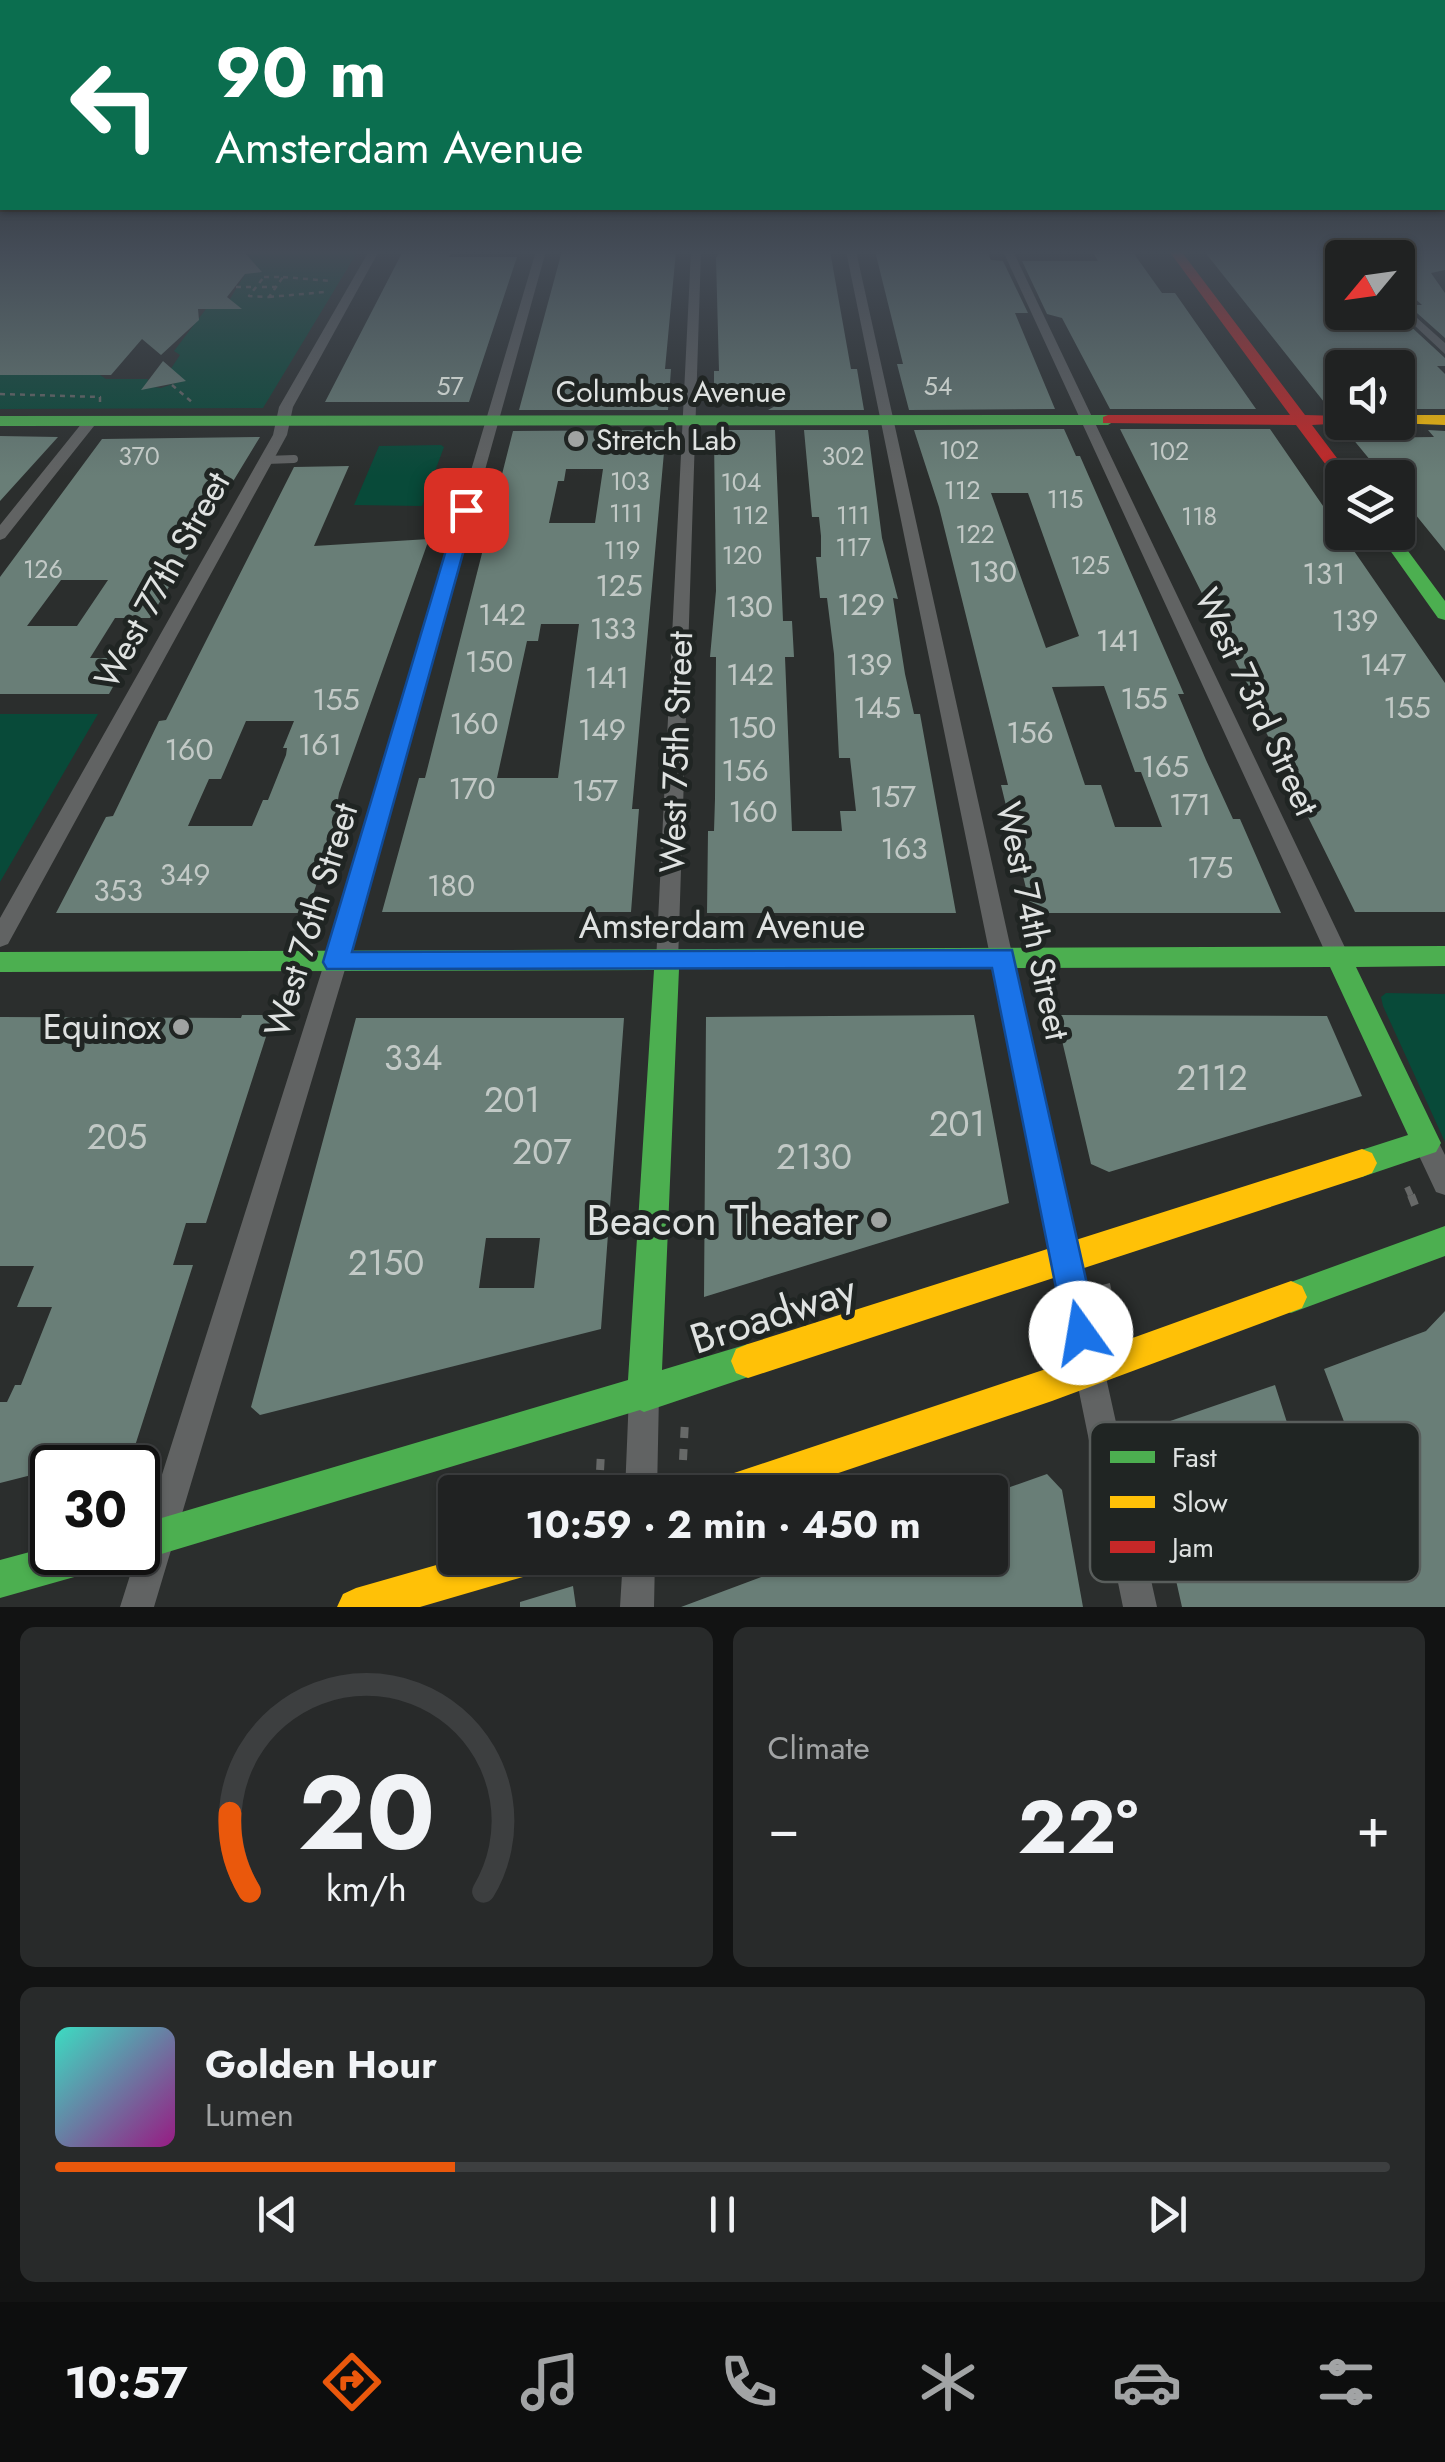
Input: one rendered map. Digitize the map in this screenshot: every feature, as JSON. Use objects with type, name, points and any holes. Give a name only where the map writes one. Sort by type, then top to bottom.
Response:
[{"type":"main road","points":[[1231,326],[1331,460]]},
{"type":"main road","name":"Columbus Avenue","points":[[0,421],[96,413],[282,422],[1325,420]]},
{"type":"main road","points":[[1415,420],[1445,420]]},
{"type":"main road","points":[[1397,550],[1445,614]]},
{"type":"main road","name":"West 73rd Street","points":[[1338,956],[1426,1144]]},
{"type":"main road","name":"Amsterdam Avenue","points":[[0,962],[1445,956]]},
{"type":"main road","name":"West 75th Street","points":[[644,1395],[668,962]]},
{"type":"main road","name":"Broadway","points":[[160,1536],[644,1395],[1426,1144]]},
{"type":"main road","points":[[781,1475],[1090,1370],[1445,1241]]},
{"type":"main road","points":[[0,1579],[30,1571]]},
{"type":"main road","points":[[356,1607],[465,1575]]},
{"type":"street","name":"West 77th Street","points":[[0,938],[266,460],[288,402],[331,326]]},
{"type":"street","name":"West 76th Street","points":[[160,1503],[336,962],[520,326]]},
{"type":"street","name":"West 75th Street","points":[[668,962],[693,326]]},
{"type":"street","name":"West 74th Street","points":[[867,326],[1101,1422]]},
{"type":"street","name":"West 73rd Street","points":[[1043,326],[1338,956]]},
{"type":"street","points":[[1420,326],[1445,350]]},
{"type":"street","points":[[0,535],[96,413]]},
{"type":"street","name":"West 73rd Street","points":[[1426,1144],[1445,1183]]},
{"type":"street","name":"West 75th Street","points":[[642,1475],[644,1395]]},
{"type":"street","name":"West 76th Street","points":[[137,1607],[142,1575]]},
{"type":"street","points":[[637,1607],[638,1575]]},
{"type":"street","name":"West 74th Street","points":[[1135,1582],[1140,1607]]},
{"type":"lane","points":[[266,460],[294,460]]},
{"type":"path","points":[[172,385],[194,404]]},
{"type":"path","points":[[0,394],[100,397],[96,413]]},
{"type":"path","points":[[1407,1187],[1418,1213]]},
{"type":"path","points":[[1106,1284],[1113,1315]]},
{"type":"path","points":[[1038,1313],[1042,1338]]},
{"type":"path","points":[[684,1460],[685,1422]]},
{"type":"path","points":[[599,1475],[601,1452]]},
{"type":"green space","points":[[193,326],[313,326],[263,408],[0,409],[0,375],[100,375],[106,379],[148,379],[147,386],[161,388],[178,382],[181,376],[168,373],[180,355],[174,351]]},
{"type":"green space","points":[[379,446],[444,447],[422,506],[354,505]]},
{"type":"green space","points":[[0,714],[98,714],[0,882]]},
{"type":"green space","points":[[1386,993],[1445,994],[1445,1142],[1383,1006],[1381,997]]},
{"type":"building","points":[[0,326],[192,326],[161,355],[142,339],[111,375],[0,375]]},
{"type":"building","points":[[364,326],[494,326],[469,402],[325,402]]},
{"type":"building","points":[[542,326],[669,326],[665,369],[671,369],[668,410],[519,410]]},
{"type":"building","points":[[718,326],[843,326],[864,410],[768,410],[784,401],[714,401],[714,371],[719,371]]},
{"type":"building","points":[[894,326],[1020,326],[1055,409],[909,410],[897,364],[903,364]]},
{"type":"building","points":[[1066,326],[1198,326],[1256,409],[1110,409]]},
{"type":"building","points":[[1264,326],[1415,330],[1445,358],[1445,366],[1437,366],[1445,374],[1445,409],[1415,409],[1415,350],[1325,350],[1325,402]]},
{"type":"building","points":[[1432,326],[1445,326],[1445,338]]},
{"type":"building","points":[[163,361],[186,381],[141,390]]},
{"type":"building","points":[[1064,429],[1076,456],[1080,456],[1184,694],[1178,694],[1206,760],[1233,819],[1240,819],[1281,913],[1032,913],[1001,785],[1008,785],[939,507],[914,430]],"holes":[[[991,493],[1028,493],[1079,636],[1046,648]],[[1104,686],[1135,772],[1141,772],[1162,827],[1115,827],[1101,785],[1085,785],[1052,687]]]},
{"type":"building","points":[[1120,429],[1270,429],[1325,509],[1325,550],[1353,550],[1445,683],[1445,912],[1355,912],[1263,726],[1268,726]]},
{"type":"building","points":[[666,430],[632,809],[639,809],[631,912],[382,912],[419,778],[425,778],[513,431]],"holes":[[[566,469],[603,469],[595,523],[549,523],[558,481],[564,481]],[[541,624],[579,624],[558,778],[497,778],[527,641],[538,641]]]},
{"type":"building","points":[[729,430],[775,430],[783,621],[792,621],[794,657],[785,657],[792,831],[842,831],[840,811],[856,811],[850,758],[839,758],[834,654],[827,598],[820,598],[816,557],[821,557],[821,536],[819,517],[812,517],[804,430],[868,430],[882,538],[898,599],[893,598],[905,674],[914,714],[920,714],[956,913],[707,913],[708,831],[714,831],[715,799],[716,657],[710,657],[716,591],[714,438]]},
{"type":"building","points":[[1428,430],[1445,431],[1445,551],[1415,514],[1415,460],[1370,460],[1354,440],[1434,437]]},
{"type":"building","points":[[0,436],[58,437],[0,501]]},
{"type":"building","points":[[260,437],[150,618],[115,618],[90,658],[129,658],[109,694],[0,694],[0,577],[102,439]],"holes":[[[61,580],[108,580],[77,626],[27,626]]]},
{"type":"building","points":[[349,466],[314,546],[429,539],[339,793],[333,834],[307,913],[56,913],[106,817],[113,816],[159,721],[166,720],[294,467]],"holes":[[[246,721],[294,721],[283,748],[287,748],[286,755],[268,800],[263,800],[252,826],[188,826],[209,779],[221,779]]]},
{"type":"building","points":[[273,1015],[206,1223],[186,1223],[173,1265],[193,1265],[135,1445],[30,1445],[30,1475],[0,1483],[0,1402],[7,1402],[15,1385],[21,1385],[52,1307],[17,1307],[34,1266],[0,1266],[0,1017]]},
{"type":"building","points":[[974,1015],[1009,1203],[704,1297],[706,1017]]},
{"type":"building","points":[[1056,1015],[1327,1016],[1362,1096],[1109,1172],[1091,1164]]},
{"type":"building","points":[[356,1018],[624,1018],[601,1329],[260,1415],[251,1407]],"holes":[[[486,1238],[540,1238],[534,1288],[479,1288]]]},
{"type":"building","points":[[1445,1311],[1445,1607],[1182,1607],[1176,1582],[1420,1582],[1420,1422],[1344,1422],[1324,1369],[1426,1331]]},
{"type":"building","points":[[1275,1385],[1287,1422],[1167,1422]]},
{"type":"building","points":[[1047,1474],[1062,1490],[1083,1607],[681,1607],[767,1575],[1008,1575],[1008,1488]]},
{"type":"building","points":[[573,1586],[576,1607],[520,1607],[520,1602]]},
{"type":"traffic: fast","points":[[0,421],[1108,420]]},
{"type":"traffic: fast","points":[[1398,550],[1445,614]]},
{"type":"traffic: fast","points":[[1338,956],[1426,1143],[1362,1163]]},
{"type":"traffic: fast","points":[[0,962],[1445,956]]},
{"type":"traffic: fast","points":[[644,1395],[667,962]]},
{"type":"traffic: fast","points":[[1291,1297],[1445,1241]]},
{"type":"traffic: fast","points":[[160,1536],[748,1361]]},
{"type":"traffic: fast","points":[[0,1579],[30,1571]]},
{"type":"traffic: slow","points":[[1415,420],[1445,420]]},
{"type":"traffic: slow","points":[[748,1361],[1362,1163]]},
{"type":"traffic: slow","points":[[782,1475],[1052,1384],[1291,1297]]},
{"type":"traffic: slow","points":[[356,1607],[465,1575]]},
{"type":"traffic: jam","points":[[1231,326],[1331,460]]},
{"type":"traffic: jam","points":[[1108,420],[1325,420]]},
{"type":"place","name":"Stretch Lab","points":[[576,439]]},
{"type":"place","name":"Equinox","points":[[181,1027]]},
{"type":"place","name":"Beacon Theater","points":[[879,1220]]},
{"type":"route","points":[[466,510],[336,962],[1003,958],[1081,1333]]}]
